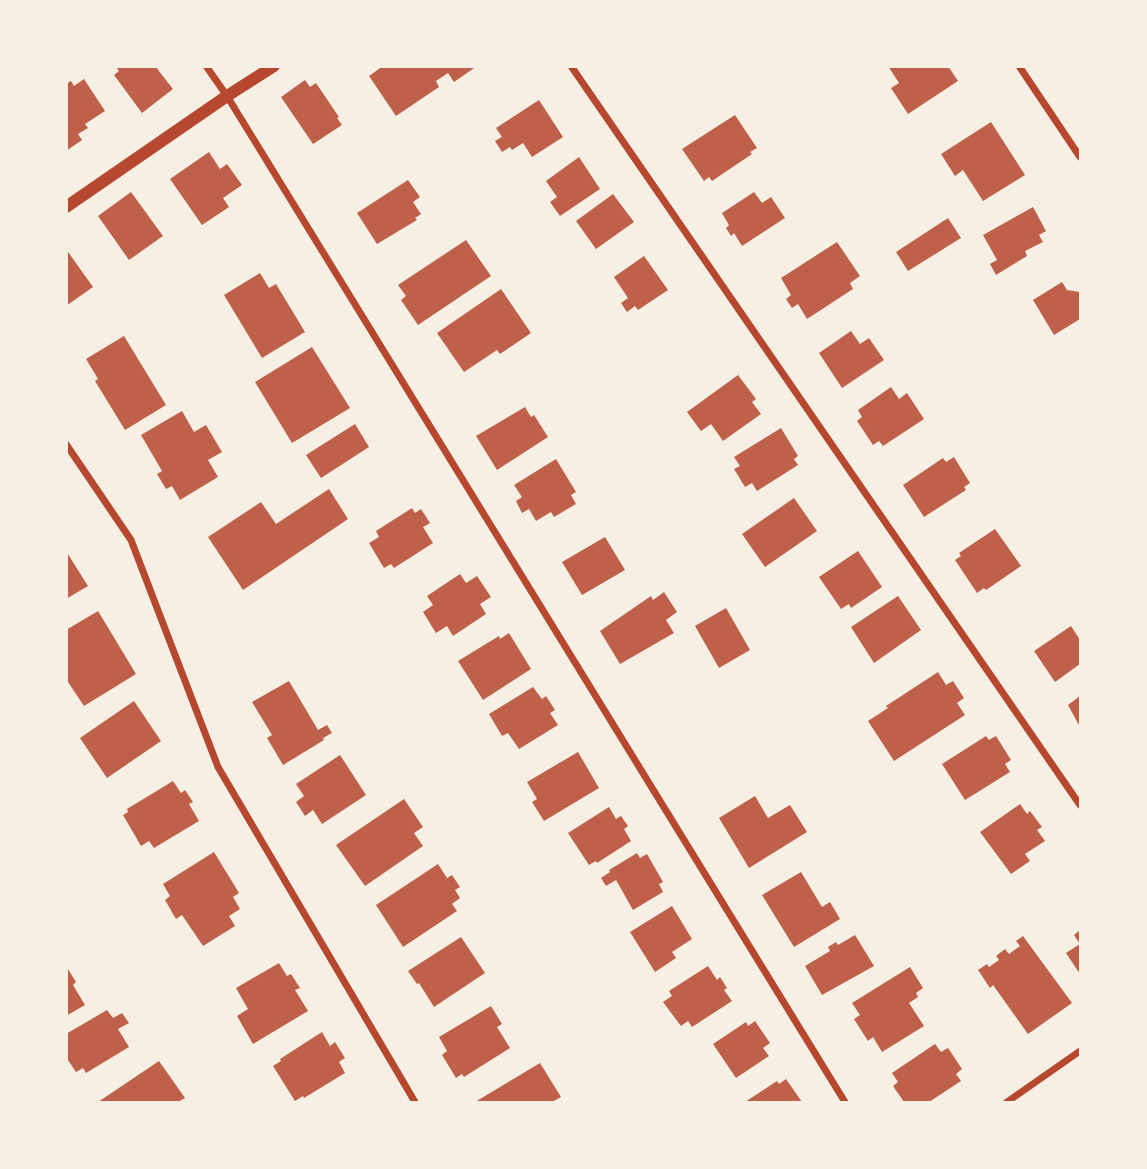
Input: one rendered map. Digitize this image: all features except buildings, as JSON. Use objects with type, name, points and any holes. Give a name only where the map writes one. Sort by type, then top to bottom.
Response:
[{"type":"street","points":[[206,66],[845,1102]]},
{"type":"street","points":[[66,207],[226,96],[274,66]]},
{"type":"street","points":[[571,66],[1080,805]]},
{"type":"street","points":[[1018,66],[1080,157]]},
{"type":"street","points":[[66,444],[131,540],[218,767],[415,1102]]},
{"type":"street","points":[[1007,1102],[1080,1051]]}]
